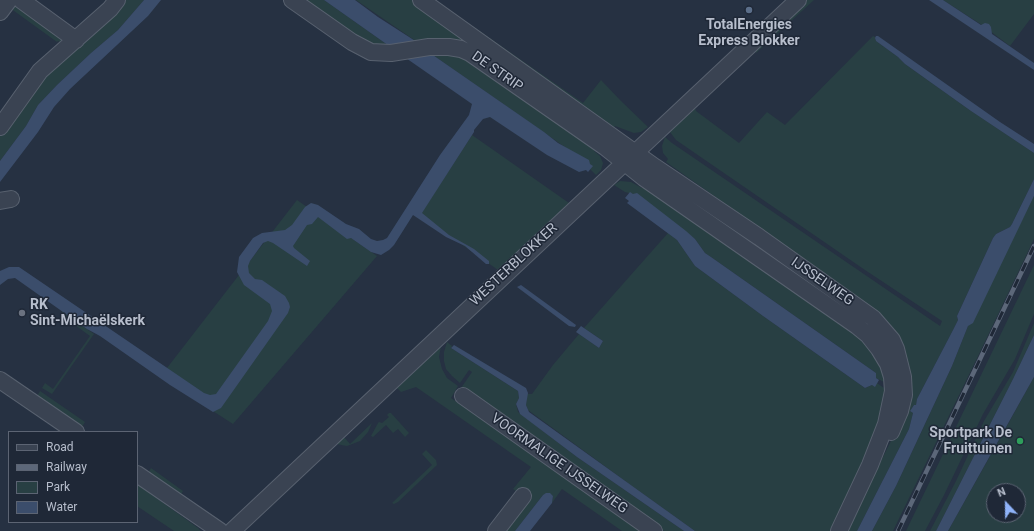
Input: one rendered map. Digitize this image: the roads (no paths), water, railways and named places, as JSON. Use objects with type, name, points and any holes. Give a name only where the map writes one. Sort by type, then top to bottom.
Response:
[{"type":"street","points":[[0,12],[9,0]]},
{"type":"street","points":[[21,0],[76,40]]},
{"type":"street","points":[[0,127],[40,71],[110,9],[117,0]]},
{"type":"street","name":"DE STRIP","points":[[292,0],[352,42],[371,52],[391,53],[429,47],[449,47],[461,49],[470,53],[605,147],[624,163]]},
{"type":"street","name":"DE STRIP","points":[[421,0],[635,152]]},
{"type":"street","name":"WESTERBLOKKER","points":[[232,531],[798,0]]},
{"type":"street","name":"IJSSELWEG","points":[[635,152],[873,318],[887,334],[896,349],[903,377],[904,395],[900,412],[891,434],[870,465]]},
{"type":"street","name":"IJSSELWEG","points":[[624,163],[857,326],[872,340],[888,364],[892,376],[893,391],[886,424],[870,465],[838,531]]},
{"type":"street","points":[[0,380],[74,431]]},
{"type":"street","name":"VOORMALIGE IJSSELWEG","points":[[463,396],[654,531]]},
{"type":"street","points":[[138,475],[220,531]]},
{"type":"street","points":[[496,531],[523,496]]},
{"type":"water","points":[[144,0],[161,0],[148,16],[70,89],[54,107],[38,132],[0,182],[0,161],[26,126],[38,105],[91,53],[118,30]]},
{"type":"water","points":[[324,0],[355,0],[420,44],[392,48]]},
{"type":"water","points":[[929,0],[943,0],[981,25],[985,23],[989,24],[992,34],[1034,63],[1034,70]]},
{"type":"water","points":[[876,36],[1034,144],[1034,153],[971,111],[905,64],[876,41]]},
{"type":"water","points":[[430,53],[558,143],[589,160],[590,164],[593,166],[588,172],[586,170],[579,172],[547,155],[490,117],[483,119],[474,130],[422,213],[449,235],[474,249],[489,261],[489,264],[486,264],[465,246],[446,237],[413,215],[394,245],[381,255],[371,252],[351,238],[347,239],[318,217],[312,224],[307,225],[293,246],[310,261],[307,266],[273,243],[268,241],[263,243],[250,261],[248,266],[249,273],[255,279],[262,280],[285,296],[290,307],[288,313],[221,408],[213,412],[170,385],[100,336],[87,329],[15,278],[8,279],[0,285],[0,271],[9,267],[19,267],[204,393],[210,395],[216,394],[268,321],[272,311],[270,304],[244,285],[237,272],[239,257],[253,238],[262,233],[285,230],[292,225],[305,207],[311,203],[318,205],[346,224],[359,229],[371,239],[377,241],[387,238],[440,155],[469,115],[472,104],[403,56]]},
{"type":"water","points":[[1034,179],[1034,196],[973,323],[968,326],[952,366],[896,486],[872,531],[857,531],[909,429],[913,413],[910,411],[914,405],[916,405],[917,399],[958,320],[957,316],[993,238],[996,234],[1010,227]]},
{"type":"water","points":[[630,192],[633,194],[637,193],[686,231],[695,239],[705,253],[876,373],[876,378],[879,380],[875,387],[872,385],[865,388],[695,266],[677,240],[627,203],[629,201],[625,198]]},
{"type":"water","points":[[521,285],[576,325],[575,327],[569,326],[517,287]]},
{"type":"water","points":[[581,326],[603,341],[599,348],[576,332]]},
{"type":"water","points":[[1034,335],[1034,377],[948,531],[936,531],[1013,379]]},
{"type":"water","points":[[454,345],[526,388],[528,393],[526,405],[529,412],[695,531],[684,531],[577,457],[520,414],[516,404],[519,398],[518,391],[451,348]]},
{"type":"water","points":[[550,493],[553,496],[552,503],[530,531],[515,531],[543,495]]},
{"type":"railway","points":[[898,531],[1034,246]]},
{"type":"place","name":"TotalEnergies Express Blokker","points":[[749,10]]},
{"type":"place","name":"RK Sint-Michaëlskerk","points":[[22,313]]},
{"type":"place","name":"Sportpark De Fruittuinen","points":[[1020,441]]}]
